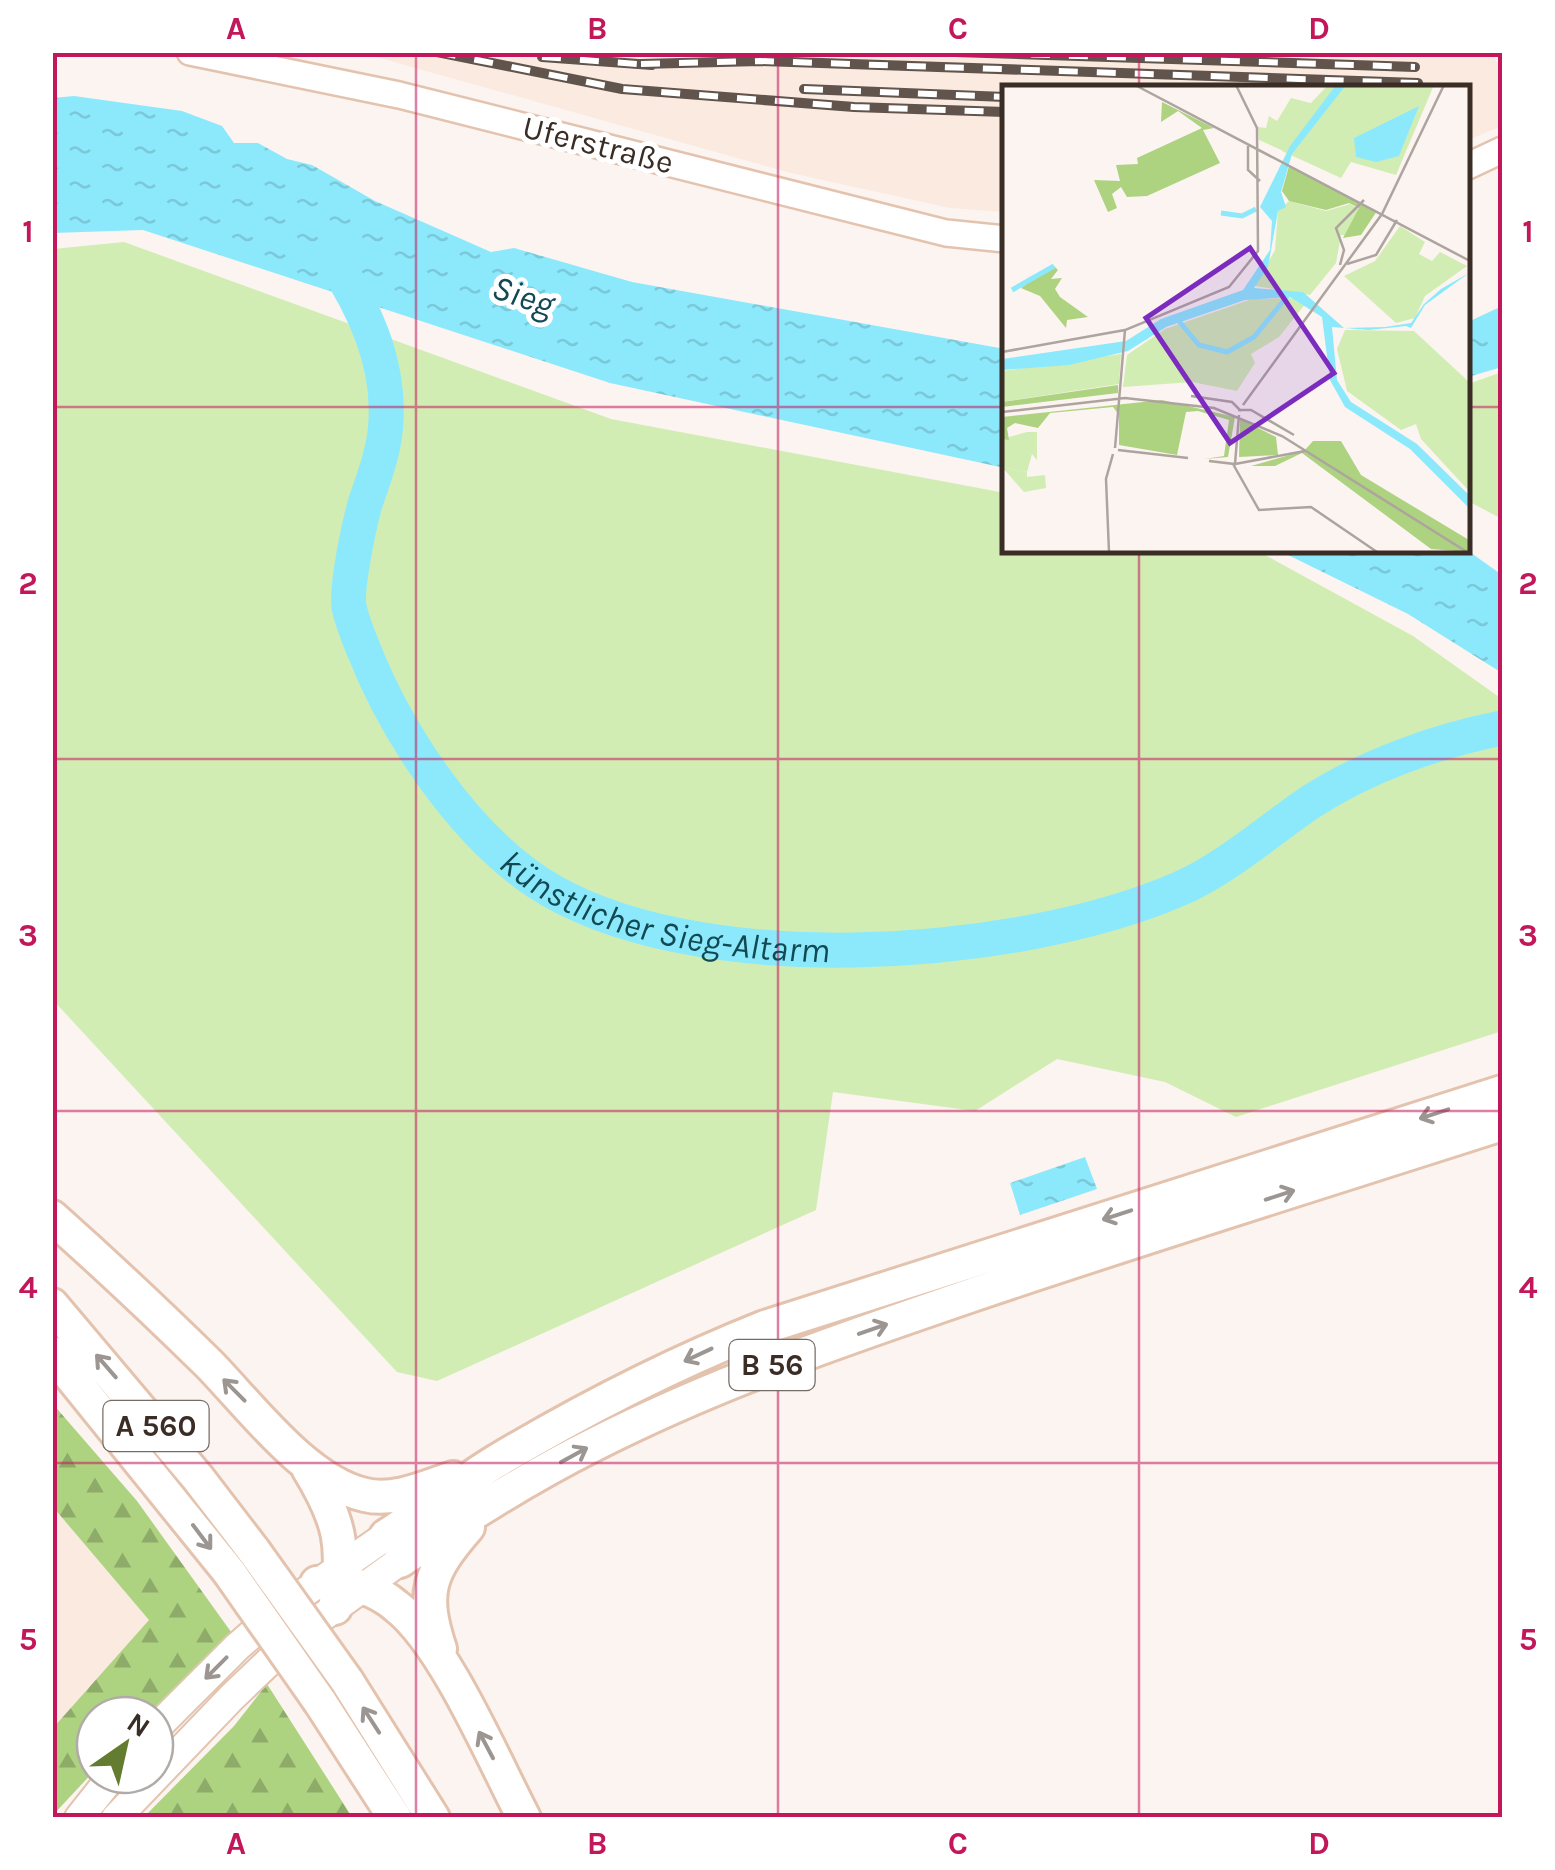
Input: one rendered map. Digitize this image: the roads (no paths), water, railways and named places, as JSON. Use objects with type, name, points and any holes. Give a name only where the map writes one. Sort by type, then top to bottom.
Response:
[{"type":"highway","name":"B 56","points":[[393,1548],[609,1437],[781,1361],[1502,1092]]},
{"type":"highway","name":"B 56","points":[[393,1548],[491,1465],[656,1374],[765,1327],[1502,1124]]},
{"type":"highway","points":[[52,1218],[207,1362],[302,1460],[327,1478],[377,1498],[491,1465]]},
{"type":"highway","name":"A 560","points":[[52,1306],[198,1478],[320,1702],[395,1818]]},
{"type":"highway","name":"A 560","points":[[52,1353],[346,1682],[434,1818]]},
{"type":"highway","points":[[302,1460],[335,1516],[340,1585],[396,1606],[448,1672]]},
{"type":"highway","points":[[489,1502],[435,1569],[428,1594],[430,1617],[448,1672],[524,1818]]},
{"type":"main road","name":"B 56","points":[[175,1709],[237,1647],[393,1548]]},
{"type":"main road","name":"B 56","points":[[116,1818],[296,1636],[340,1585]]},
{"type":"main road","points":[[79,1818],[97,1795]]},
{"type":"street","name":"Uferstraße","points":[[190,52],[400,95],[946,233],[1002,239]]},
{"type":"street","points":[[1470,165],[1502,150]]},
{"type":"water","name":"Sieg","points":[[74,96],[182,111],[222,126],[234,143],[258,143],[287,159],[312,165],[375,201],[491,252],[514,248],[632,282],[1002,348],[1002,467],[610,383],[143,230],[53,233],[53,98]]},
{"type":"water","points":[[1502,306],[1502,367],[1470,376],[1470,321]]},
{"type":"water","points":[[1282,552],[1470,552],[1502,575],[1502,673],[1408,614]]},
{"type":"water","points":[[1085,1157],[1097,1189],[1020,1215],[1010,1183]]},
{"type":"waterway","name":"künstlicher Sieg-Altarm","points":[[332,259],[372,335],[386,398],[384,442],[362,514],[349,585],[349,607],[363,648],[413,746],[482,836],[537,882],[602,914],[679,936],[765,947],[855,950],[945,945],[1032,932],[1111,913],[1179,889],[1213,871],[1309,803],[1354,777],[1427,748],[1502,728]]},
{"type":"railway","points":[[437,52],[622,89],[854,107],[1002,112]]},
{"type":"railway","points":[[955,52],[1415,67]]},
{"type":"railway","points":[[542,57],[652,65]]},
{"type":"railway","points":[[641,64],[760,61],[1418,83]]},
{"type":"railway","points":[[804,89],[1002,97]]}]
